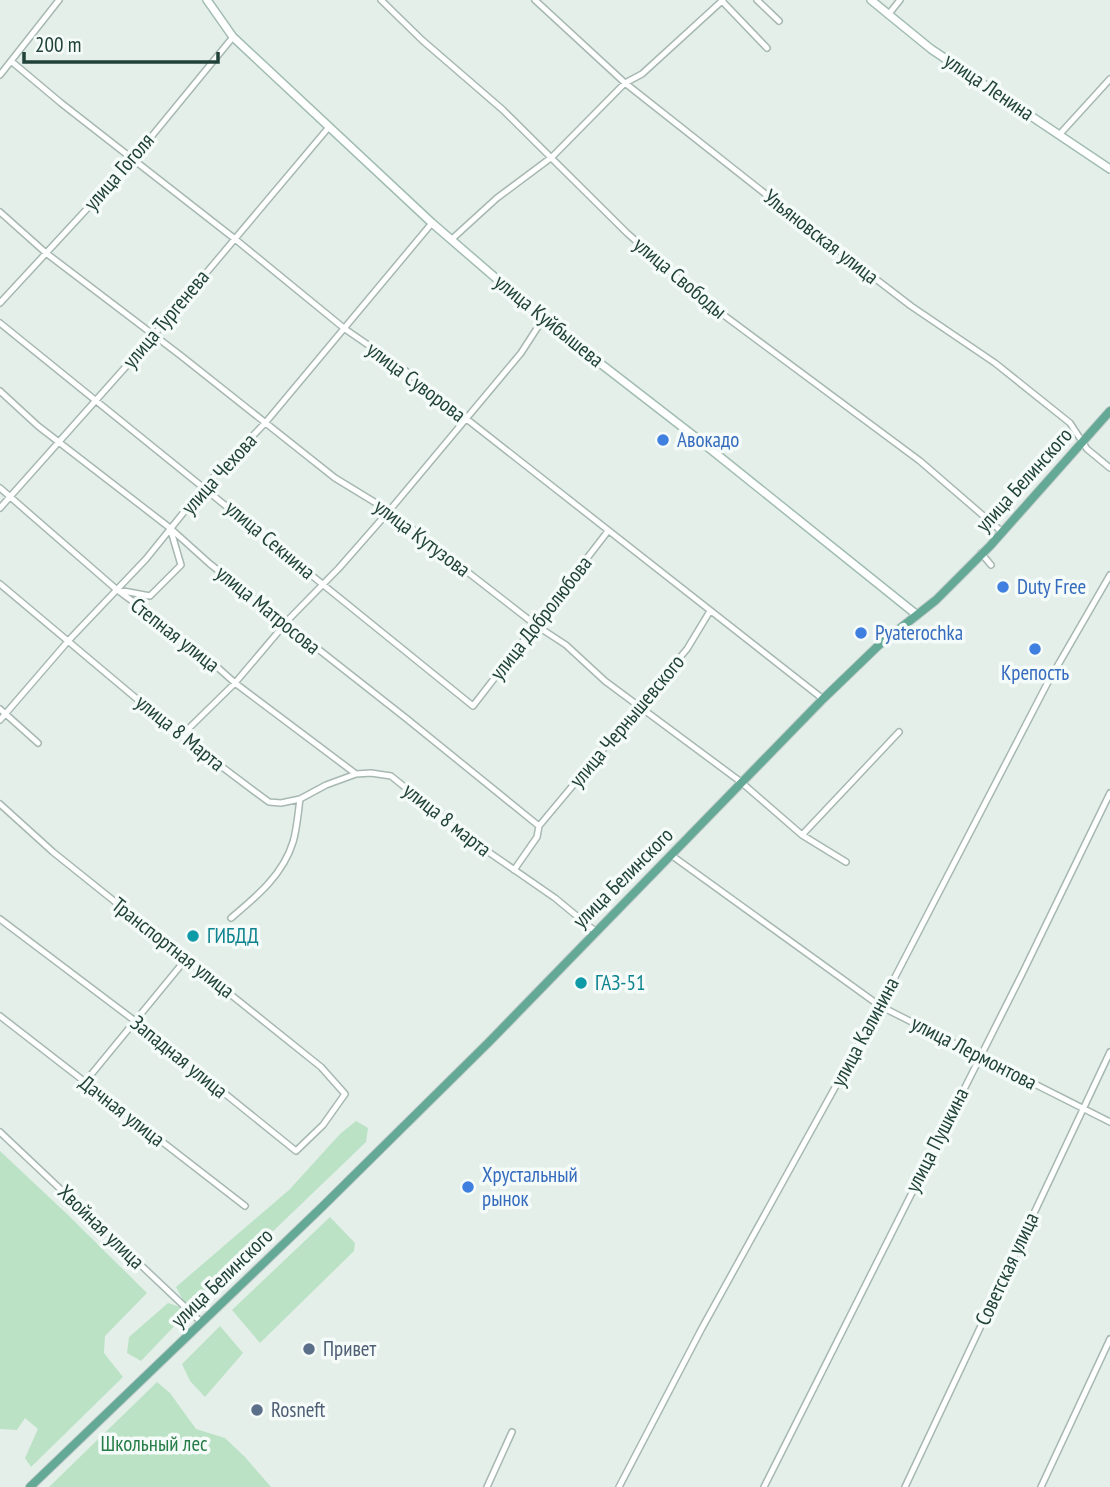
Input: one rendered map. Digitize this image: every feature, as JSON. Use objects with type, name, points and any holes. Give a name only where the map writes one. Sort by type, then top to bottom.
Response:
[{"type":"main road","name":"улица Куйбышева","points":[[206,0],[233,37],[432,223],[543,319],[694,436],[916,615]]},
{"type":"main road","name":"улица Ленина","points":[[871,0],[931,48],[1110,169]]},
{"type":"main road","name":"улица Белинского","points":[[30,1487],[489,1042],[823,699],[879,645],[936,600],[1110,411]]},
{"type":"street","points":[[0,75],[59,0]]},
{"type":"street","name":"улица Свободы","points":[[381,0],[422,40],[503,110],[627,233],[698,296],[920,461],[1001,531]]},
{"type":"street","name":"Ульяновская улица","points":[[535,0],[625,83],[911,306],[995,363],[1070,423],[1087,449],[1110,468]]},
{"type":"street","points":[[452,239],[497,198],[552,157],[625,83],[642,74],[721,0],[767,48]]},
{"type":"street","points":[[757,0],[779,21]]},
{"type":"street","points":[[888,15],[900,0]]},
{"type":"street","name":"улица Гоголя","points":[[0,303],[133,159],[233,37]]},
{"type":"street","name":"улица Суворова","points":[[11,61],[345,329],[403,369],[823,699]]},
{"type":"street","points":[[1059,135],[1110,79]]},
{"type":"street","name":"улица Тургенева","points":[[0,508],[154,335],[329,127]]},
{"type":"street","name":"улица Кутузова","points":[[0,212],[46,253],[335,478],[390,510],[537,626],[566,645],[605,681],[741,782],[802,835],[846,862]]},
{"type":"street","name":"улица Чехова","points":[[0,720],[3,711],[146,559],[205,486],[266,422],[432,223]]},
{"type":"street","points":[[181,736],[235,683],[284,624],[339,568],[390,510],[464,418],[521,353],[543,319]]},
{"type":"street","name":"улица Секнина","points":[[0,323],[474,706]]},
{"type":"street","name":"улица Матросова","points":[[0,391],[58,442],[170,527],[210,564],[284,624],[539,826]]},
{"type":"street","name":"Степная улица","points":[[0,488],[116,589],[356,774]]},
{"type":"street","points":[[116,589],[150,596],[181,565],[170,527]]},
{"type":"street","name":"улица Добролюбова","points":[[474,706],[608,531]]},
{"type":"street","points":[[981,553],[991,565]]},
{"type":"street","name":"улица Калинина","points":[[619,1487],[702,1328],[880,1006],[1044,691],[1110,575]]},
{"type":"street","points":[[0,584],[69,640]]},
{"type":"street","name":"улица Чернышевского","points":[[514,870],[537,837],[539,826],[687,649],[710,611]]},
{"type":"street","name":"улица 8 Марта","points":[[69,640],[181,736],[269,802],[300,799]]},
{"type":"street","points":[[3,711],[38,743]]},
{"type":"street","points":[[802,835],[899,732]]},
{"type":"street","name":"улица 8 марта","points":[[300,799],[356,774],[391,776],[464,835],[555,898],[595,931]]},
{"type":"street","name":"улица Пушкина","points":[[764,1487],[1110,793]]},
{"type":"street","points":[[231,918],[255,899],[277,875],[293,843],[300,799]]},
{"type":"street","name":"Транспортная улица","points":[[0,804],[53,852],[321,1067],[345,1094]]},
{"type":"street","name":"улица Лермонтова","points":[[671,855],[880,1006],[1110,1122]]},
{"type":"street","name":"Западная улица","points":[[0,919],[135,1021],[296,1150],[323,1125],[345,1094]]},
{"type":"street","points":[[85,1082],[186,959]]},
{"type":"street","name":"Дачная улица","points":[[0,1016],[245,1206]]},
{"type":"street","name":"Советская улица","points":[[905,1487],[1110,1052]]},
{"type":"street","name":"Хвойная улица","points":[[0,1132],[201,1322]]},
{"type":"street","points":[[1041,1487],[1110,1339]]},
{"type":"street","points":[[487,1487],[512,1432]]},
{"type":"green space","points":[[356,1121],[368,1128],[366,1142],[196,1305],[184,1302],[176,1287],[289,1190],[340,1134]]},
{"type":"green space","points":[[0,1151],[147,1293],[105,1336],[104,1353],[123,1377],[31,1467],[25,1458],[38,1429],[25,1418],[17,1430],[0,1429]]},
{"type":"green space","points":[[330,1217],[355,1243],[354,1251],[260,1343],[232,1310]]},
{"type":"green space","points":[[168,1303],[180,1307],[183,1317],[141,1361],[127,1353],[129,1337]]},
{"type":"green space","points":[[220,1326],[243,1353],[205,1397],[190,1381],[182,1364]]},
{"type":"green space","name":"Школьный лес","points":[[157,1382],[170,1393],[196,1429],[225,1438],[271,1487],[49,1487]]},
{"type":"place","name":"Авокадо","points":[[663,440]]},
{"type":"place","name":"Duty Free","points":[[1003,587]]},
{"type":"place","name":"Pyaterochka","points":[[861,633]]},
{"type":"place","name":"Крепость","points":[[1035,649]]},
{"type":"place","name":"ГИБДД","points":[[193,936]]},
{"type":"place","name":"ГАЗ-51","points":[[581,983]]},
{"type":"place","name":"Хрустальный рынок","points":[[468,1187]]},
{"type":"place","name":"Привет","points":[[309,1349]]},
{"type":"place","name":"Rosneft","points":[[257,1410]]}]
